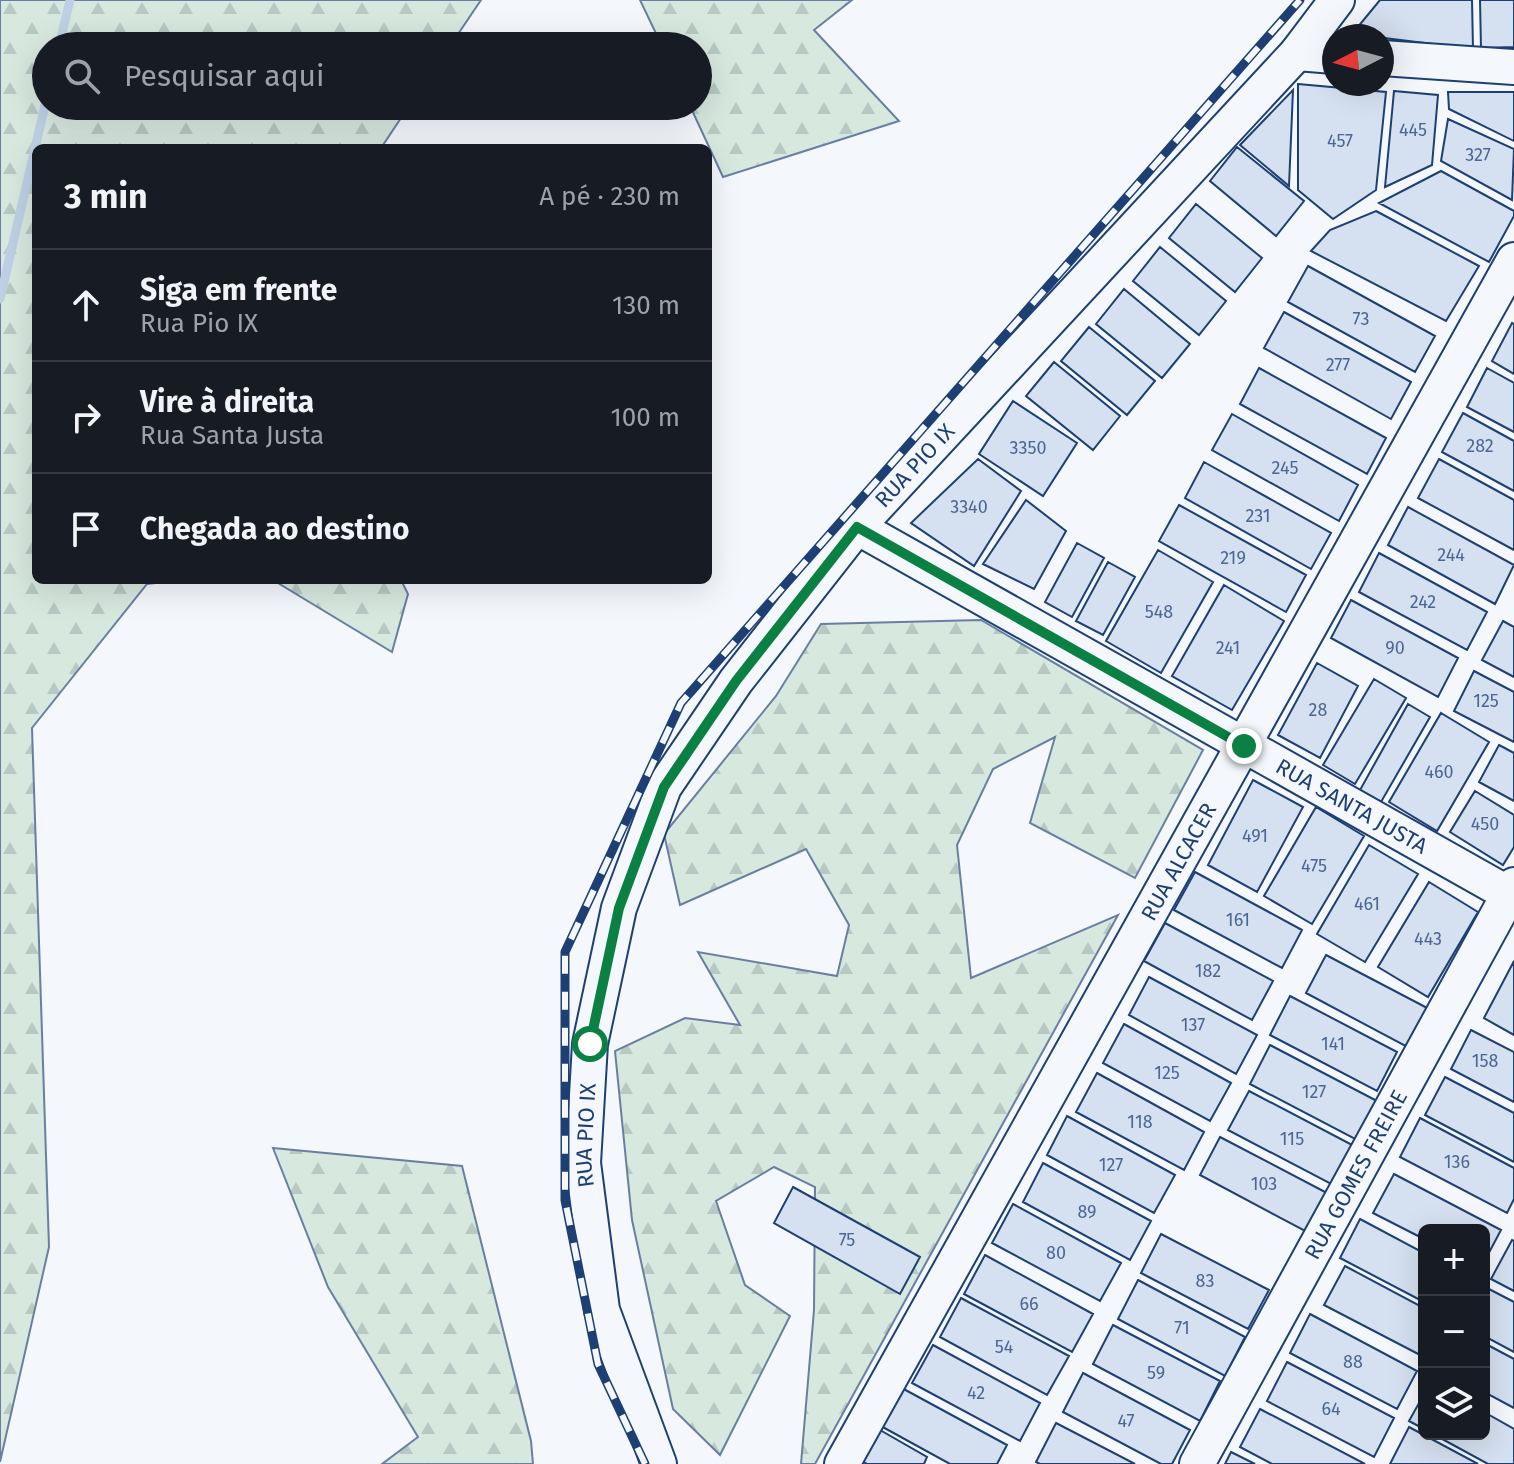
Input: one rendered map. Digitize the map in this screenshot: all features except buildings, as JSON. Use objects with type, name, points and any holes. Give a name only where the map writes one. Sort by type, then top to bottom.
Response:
[{"type":"street","name":"RUA PIO IX","points":[[664,1459],[602,1310],[583,1163],[590,1044],[616,923],[664,787],[736,681],[857,527],[1297,53],[1337,0]]},
{"type":"street","points":[[1297,53],[1322,55]]},
{"type":"street","points":[[1394,59],[1514,67]]},
{"type":"street","name":"RUA ALCACER","points":[[842,1464],[1514,260]]},
{"type":"street","name":"RUA SANTA JUSTA","points":[[857,527],[1244,746],[1512,892]]},
{"type":"street","name":"RUA GOMES FREIRE","points":[[1197,1464],[1512,892]]},
{"type":"green space","points":[[0,0],[481,0],[459,32],[32,32],[32,120],[400,120],[384,144],[32,144],[32,584],[147,584],[32,728],[49,1247],[0,1462]]},
{"type":"green space","points":[[640,0],[852,0],[814,30],[899,121],[723,177],[712,153],[712,144],[708,144],[697,120],[712,120],[712,32],[655,32]]},
{"type":"green space","points":[[280,584],[403,584],[408,594],[392,652]]},
{"type":"green space","points":[[981,620],[1203,750],[1135,878],[1030,823],[1055,737],[993,769],[957,845],[971,978],[1118,915],[815,1464],[801,1464],[814,1310],[815,1187],[774,1167],[716,1201],[745,1285],[790,1316],[720,1455],[673,1409],[632,1220],[615,1051],[685,1018],[740,1025],[698,952],[837,976],[849,925],[806,849],[680,905],[664,834],[776,696],[821,624]]},
{"type":"green space","points":[[273,1148],[462,1166],[531,1441],[533,1464],[382,1464],[418,1437],[328,1287]]},
{"type":"waterway","points":[[62,32],[70,0]]},
{"type":"waterway","points":[[36,144],[42,120]]},
{"type":"waterway","points":[[0,299],[32,161]]},
{"type":"railway","points":[[645,1464],[598,1364],[565,1200],[565,952],[681,703],[1300,0]]},
{"type":"route","points":[[590,1044],[619,908],[664,787],[736,681],[857,527],[1244,746]]}]
